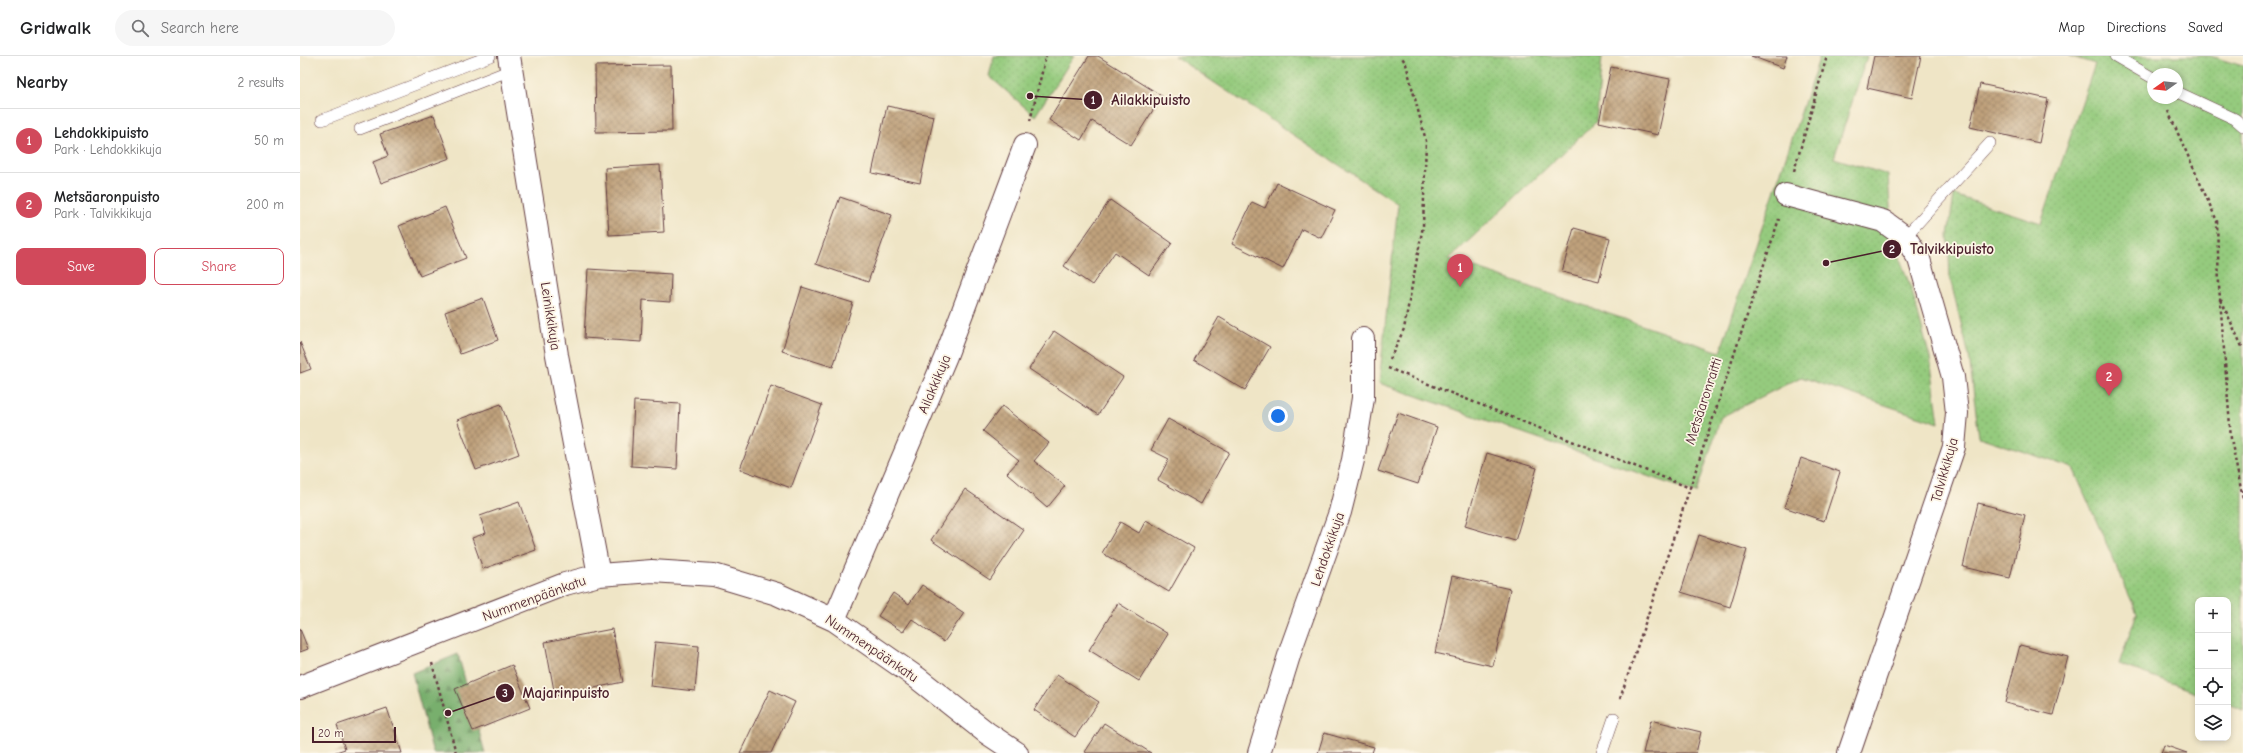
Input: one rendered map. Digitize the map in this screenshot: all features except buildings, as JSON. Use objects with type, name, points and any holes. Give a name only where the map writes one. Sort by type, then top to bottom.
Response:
[{"type":"street","name":"Leinikkikuja","points":[[510,63],[557,355],[599,575]]},
{"type":"street","name":"Ailakkikuja","points":[[834,620],[946,356],[1025,145]]},
{"type":"street","name":"Talvikkikuja","points":[[1786,196],[1883,221],[1905,237],[1919,259],[1953,377],[1957,412],[1954,447],[1849,753]]},
{"type":"street","name":"Lehdokkikuja","points":[[1259,753],[1292,646],[1340,512],[1353,460],[1363,398],[1363,339]]},
{"type":"street","name":"Nummenpäänkatu","points":[[300,687],[566,584],[599,575],[652,571],[714,575],[777,594],[834,620],[916,677],[987,733],[1017,753]]},
{"type":"lane","points":[[322,120],[490,56]]},
{"type":"lane","points":[[2115,56],[2147,75]]},
{"type":"lane","points":[[360,129],[510,63]]},
{"type":"lane","points":[[2183,95],[2234,119],[2243,126]]},
{"type":"lane","points":[[1905,237],[1990,143]]},
{"type":"lane","points":[[1602,753],[1614,718]]},
{"type":"path","points":[[1025,145],[1046,56]]},
{"type":"path","points":[[1401,56],[1406,64],[1426,141],[1423,226],[1404,329],[1386,367],[1690,488]]},
{"type":"path","name":"Metsäaronraitti","points":[[1614,718],[1786,196],[1828,56]]},
{"type":"path","points":[[2166,105],[2217,221],[2220,298],[2231,439],[2243,499]]},
{"type":"path","points":[[2220,298],[2243,349]]},
{"type":"path","points":[[426,638],[456,753]]},
{"type":"green space","points":[[994,56],[1074,56],[1035,116],[989,76]]},
{"type":"green space","points":[[1174,56],[1602,56],[1596,122],[1449,259],[1720,352],[1820,56],[1867,56],[1834,158],[1888,175],[1892,238],[1911,288],[1930,358],[1939,423],[1801,377],[1721,417],[1696,493],[1379,383],[1398,204]]},
{"type":"green space","points":[[2069,56],[2210,56],[2243,66],[2243,710],[2231,705],[2231,597],[2195,597],[2195,692],[2119,664],[2137,613],[2073,468],[1979,437],[1969,356],[1950,278],[1948,235],[1954,195],[2041,223],[2095,64]]},
{"type":"green space","points":[[458,654],[485,753],[433,753],[412,673]]},
{"type":"place","name":"Ailakkipuisto","points":[[1030,96]]},
{"type":"place","name":"Talvikkipuisto","points":[[1826,263]]},
{"type":"place","name":"Lehdokkipuisto","points":[[1460,287]]},
{"type":"place","name":"Metsäaronpuisto","points":[[2109,396]]},
{"type":"place","name":"Majarinpuisto","points":[[448,713]]}]
